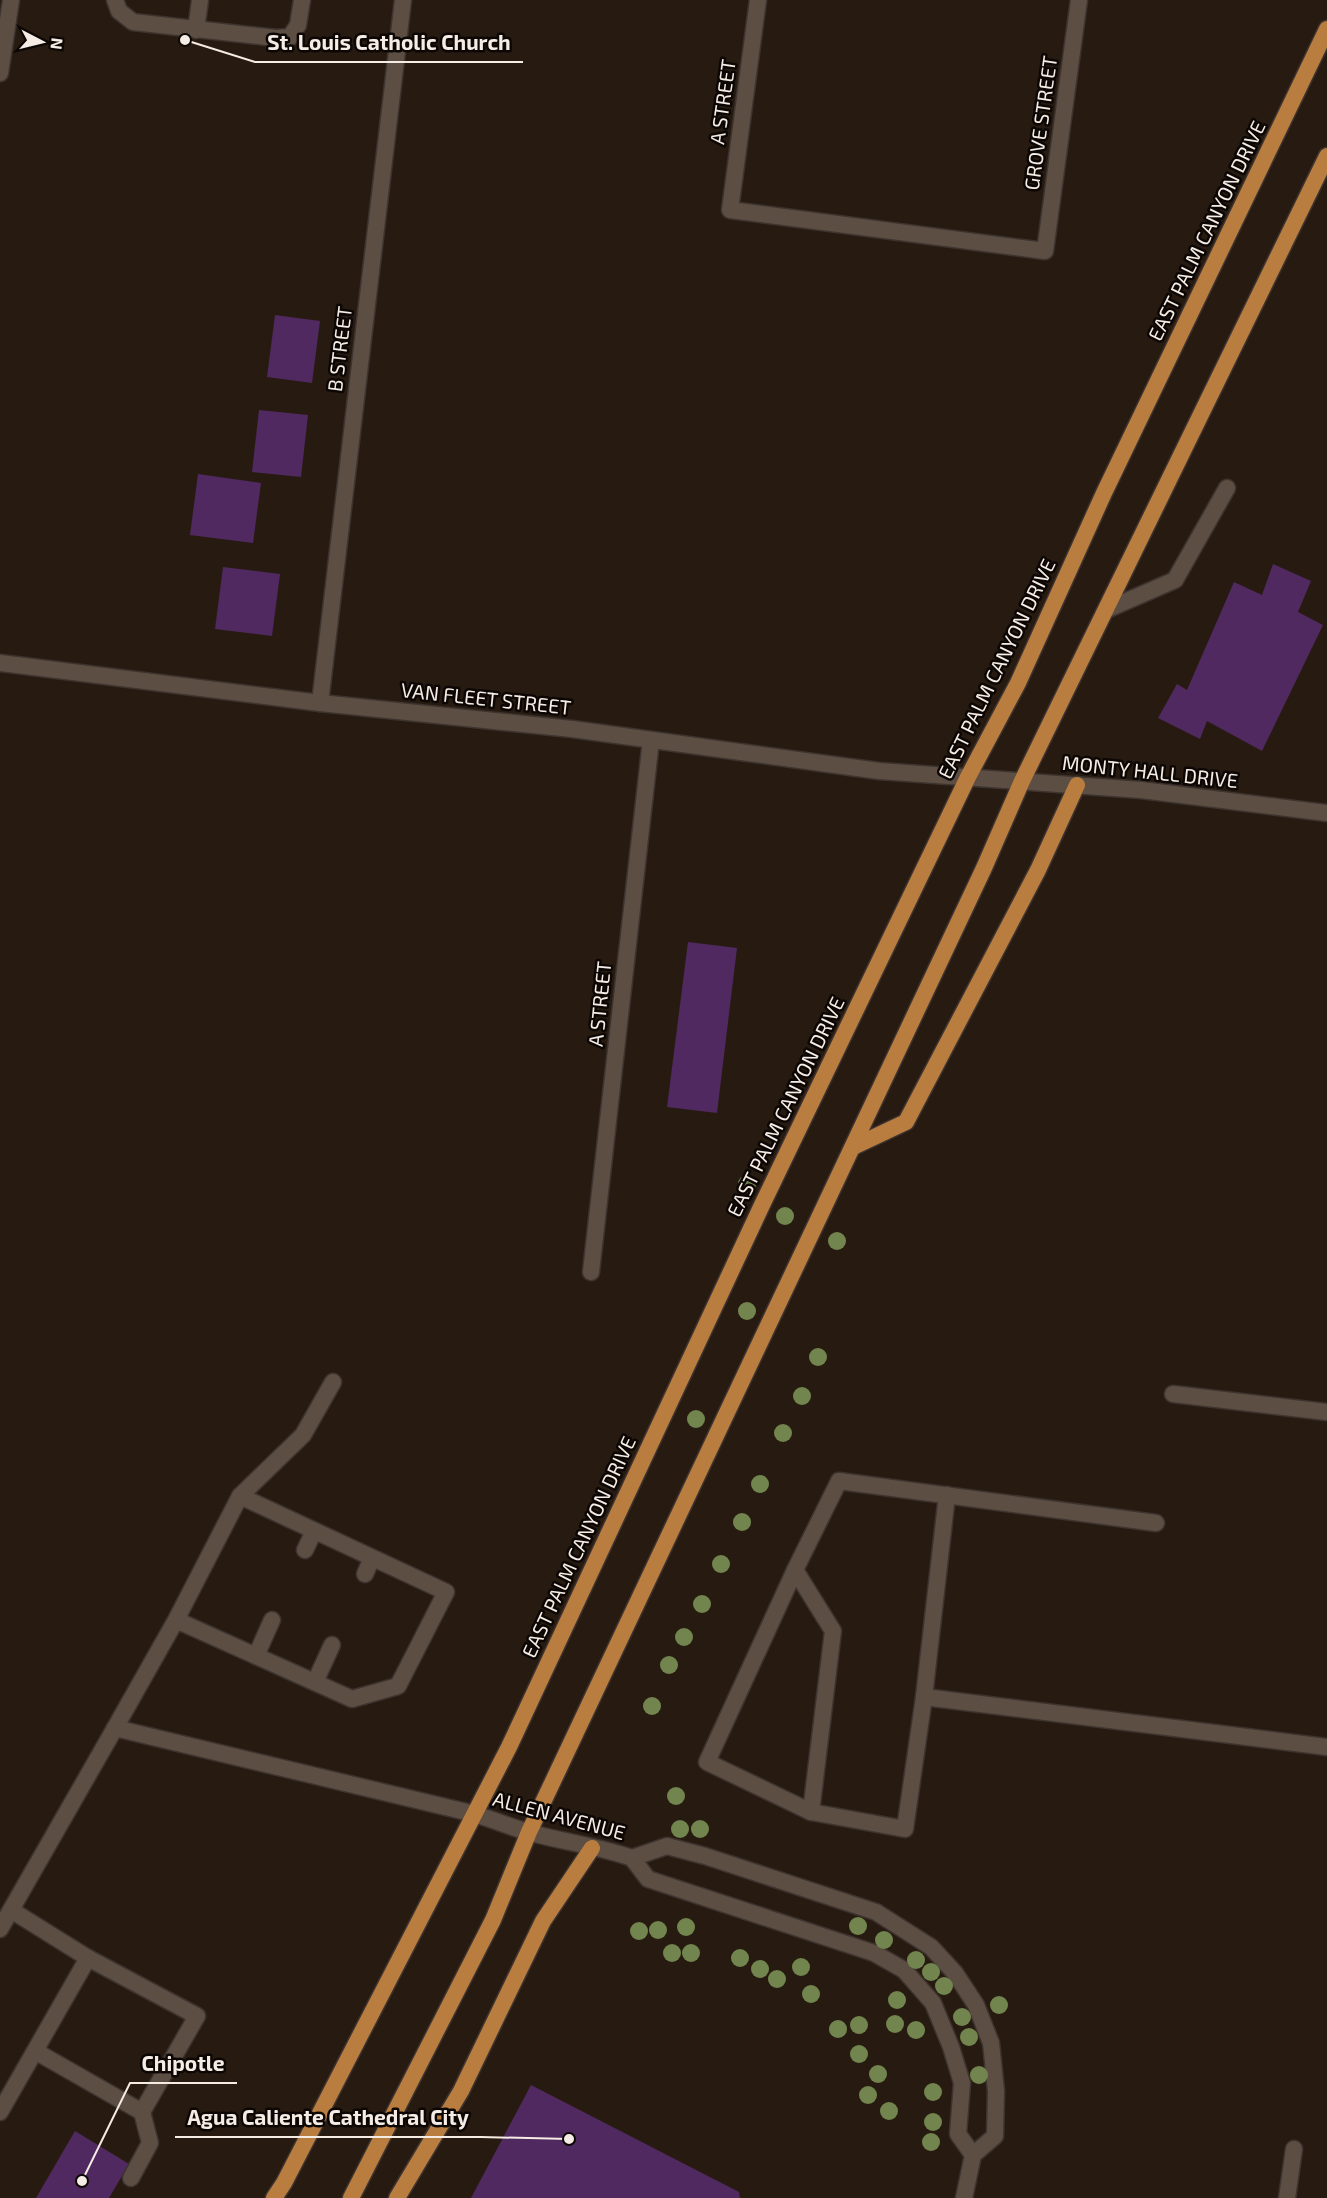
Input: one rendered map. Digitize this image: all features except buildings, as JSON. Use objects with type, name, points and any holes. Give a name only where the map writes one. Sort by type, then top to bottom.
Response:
[{"type":"main road","name":"EAST PALM CANYON DRIVE","points":[[274,2198],[290,2173],[509,1747],[762,1205],[968,777],[1018,683],[1104,493],[1327,29]]},
{"type":"main road","points":[[351,2198],[493,1920],[529,1832],[853,1148],[984,868],[1022,781],[1327,156]]},
{"type":"main road","points":[[853,1148],[906,1122],[1038,870],[1077,785]]},
{"type":"main road","points":[[397,2198],[461,2091],[543,1921],[592,1848]]},
{"type":"street","points":[[116,0],[119,11],[133,22],[276,38],[290,37],[298,25],[302,0]]},
{"type":"street","points":[[196,30],[200,0]]},
{"type":"street","name":"B STREET","points":[[320,703],[403,0]]},
{"type":"street","name":"A STREET","points":[[758,0],[730,210],[1045,251]]},
{"type":"street","name":"GROVE STREET","points":[[1045,251],[1079,0]]},
{"type":"street","points":[[0,74],[6,10]]},
{"type":"street","points":[[1106,610],[1175,580],[1227,488]]},
{"type":"street","name":"VAN FLEET STREET","points":[[0,663],[320,703],[572,729],[879,771],[968,777]]},
{"type":"street","name":"A STREET","points":[[591,1272],[651,740]]},
{"type":"street","name":"MONTY HALL DRIVE","points":[[968,777],[1141,790],[1327,813]]},
{"type":"street","points":[[0,1929],[176,1620],[240,1496],[303,1435],[333,1382]]},
{"type":"street","points":[[1173,1394],[1327,1412]]},
{"type":"street","points":[[946,1495],[924,1697],[905,1829],[811,1812],[707,1762],[795,1570],[839,1481],[946,1495],[1156,1523]]},
{"type":"street","points":[[176,1620],[352,1699],[398,1686],[446,1592],[240,1496]]},
{"type":"street","points":[[305,1550],[314,1531]]},
{"type":"street","points":[[365,1574],[372,1558]]},
{"type":"street","points":[[795,1570],[833,1631],[811,1812]]},
{"type":"street","points":[[256,1656],[273,1620]]},
{"type":"street","points":[[315,1682],[332,1645]]},
{"type":"street","points":[[924,1697],[1327,1747]]},
{"type":"street","name":"ALLEN AVENUE","points":[[115,1728],[476,1814],[529,1832],[604,1849],[632,1858]]},
{"type":"street","points":[[964,2198],[973,2155],[994,2136],[996,2091],[991,2043],[976,2005],[955,1973],[931,1947],[876,1912],[705,1856],[667,1845],[632,1858],[648,1879],[874,1953],[904,1970],[933,2003],[951,2047],[962,2083],[958,2134],[973,2155]]},
{"type":"street","points":[[11,1910],[88,1958],[197,2016],[142,2112],[150,2143],[131,2178]]},
{"type":"street","points":[[0,2112],[88,1958]]},
{"type":"street","points":[[35,2051],[142,2112]]},
{"type":"street","points":[[1287,2198],[1294,2148]]},
{"type":"place","name":"St. Louis Catholic Church","points":[[185,40]]},
{"type":"place","name":"Agua Caliente Cathedral City","points":[[569,2139]]},
{"type":"place","name":"Chipotle","points":[[82,2181]]}]
